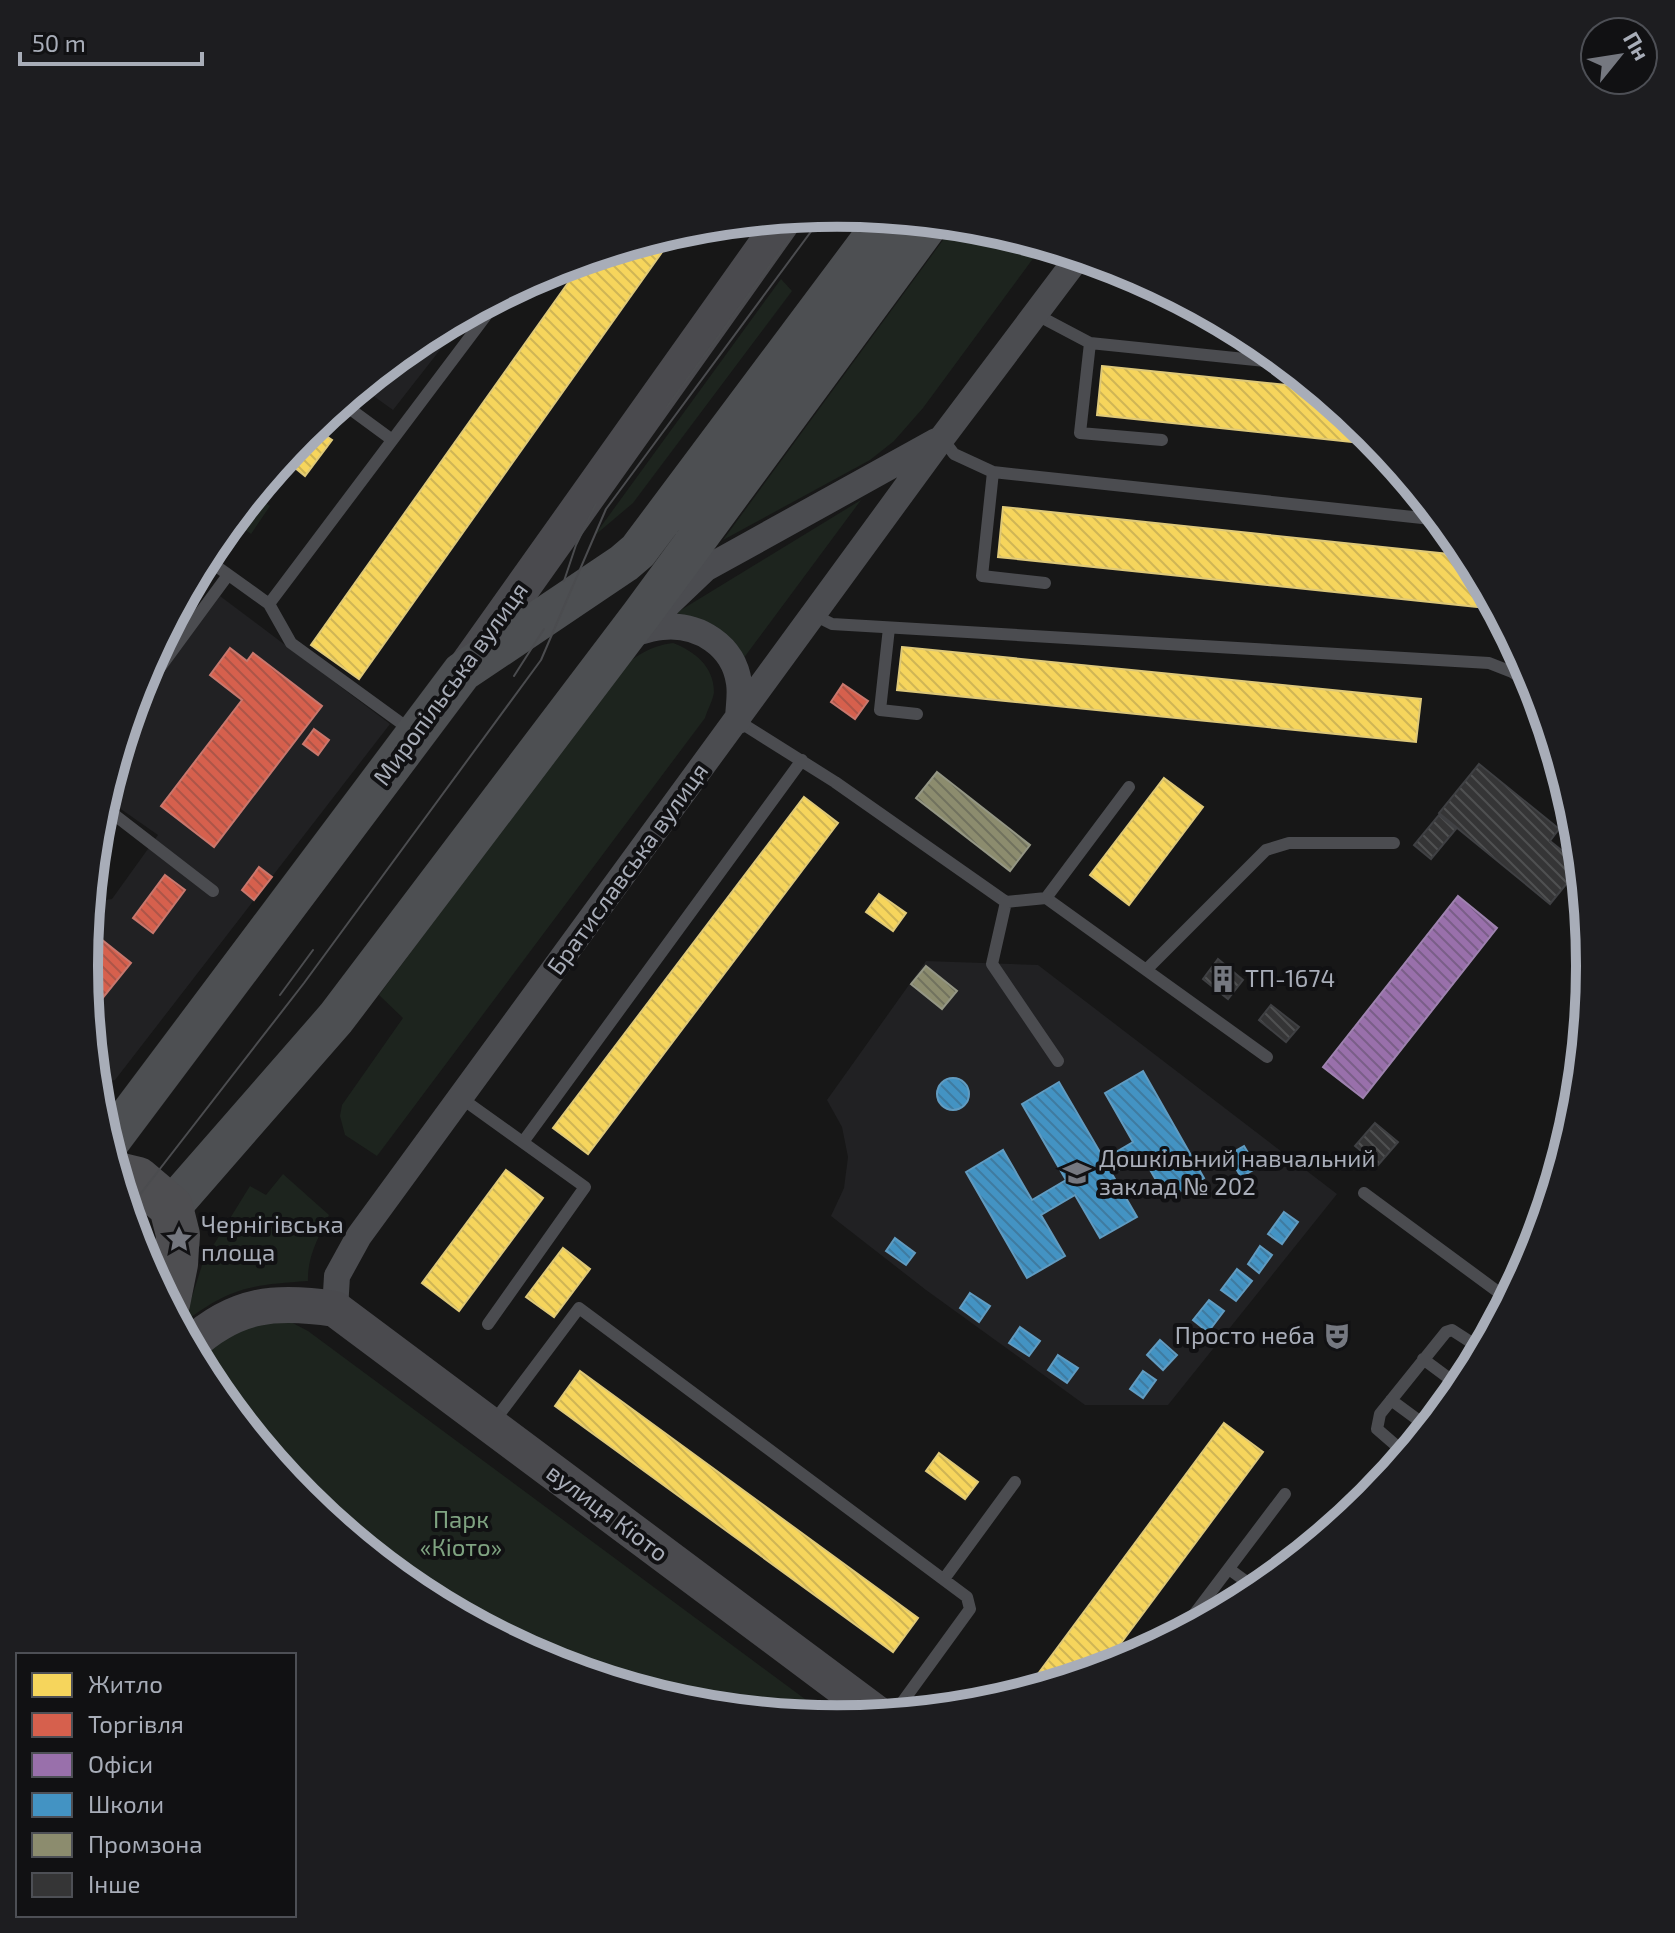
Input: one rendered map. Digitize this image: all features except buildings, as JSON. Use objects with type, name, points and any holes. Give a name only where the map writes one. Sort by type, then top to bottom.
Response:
[{"type":"highway","points":[[129,1177],[138,1179],[171,1207],[178,1235],[171,1288]]},
{"type":"main road","points":[[462,672],[638,551],[879,229]]},
{"type":"main road","name":"Братиславська вулиця","points":[[171,1207],[336,1018],[645,624],[923,232]]},
{"type":"main road","points":[[624,563],[620,582],[624,597],[645,624]]},
{"type":"main road","name":"Миропільська вулиця","points":[[117,1132],[462,672]]},
{"type":"street","name":"Миропільська вулиця","points":[[462,672],[776,230]]},
{"type":"street","name":"Братиславська вулиця","points":[[335,1309],[337,1276],[355,1243],[942,438],[1072,265]]},
{"type":"street","name":"Братиславська вулиця","points":[[645,624],[705,569],[942,438]]},
{"type":"street","points":[[645,624],[690,629],[714,640],[732,658],[740,684],[738,721]]},
{"type":"street","points":[[198,1338],[227,1318],[260,1306],[294,1303],[335,1309]]},
{"type":"street","name":"вулиця Кіото","points":[[335,1309],[865,1705]]},
{"type":"lane","points":[[1037,315],[1090,343],[1260,361]]},
{"type":"lane","points":[[269,604],[485,317]]},
{"type":"lane","points":[[1090,343],[1080,433],[1162,440]]},
{"type":"lane","points":[[351,410],[391,439]]},
{"type":"lane","points":[[942,438],[954,454],[993,472],[1426,518]]},
{"type":"lane","points":[[993,472],[982,576],[1045,583]]},
{"type":"lane","points":[[216,566],[269,604],[291,643],[416,734]]},
{"type":"lane","points":[[165,660],[228,575]]},
{"type":"lane","points":[[814,615],[832,624],[1489,663],[1517,675]]},
{"type":"lane","points":[[889,628],[880,710],[917,714]]},
{"type":"lane","points":[[738,721],[802,760],[1006,902],[1046,898],[1267,1057]]},
{"type":"lane","points":[[523,1142],[802,760]]},
{"type":"lane","points":[[1046,898],[1129,787]]},
{"type":"lane","points":[[114,814],[213,891]]},
{"type":"lane","points":[[1147,969],[1266,850],[1289,843],[1394,843]]},
{"type":"lane","points":[[1006,902],[992,964],[1058,1061]]},
{"type":"lane","points":[[461,1098],[585,1187],[488,1324]]},
{"type":"lane","points":[[1364,1193],[1501,1294]]},
{"type":"lane","points":[[491,1426],[579,1308],[967,1597],[970,1609],[902,1703]]},
{"type":"lane","points":[[1398,1448],[1377,1429],[1380,1414],[1441,1337],[1452,1330],[1473,1344]]},
{"type":"lane","points":[[1423,1359],[1450,1379]]},
{"type":"lane","points":[[1391,1400],[1420,1422]]},
{"type":"lane","points":[[944,1579],[1015,1482]]},
{"type":"lane","points":[[1195,1614],[1285,1494]]},
{"type":"lane","points":[[1229,1569],[1247,1582]]},
{"type":"shaded area","points":[[449,338],[393,410],[370,394]]},
{"type":"shaded area","points":[[220,596],[390,724],[115,1080],[107,1082],[98,966],[101,900],[112,899],[158,835],[116,806],[137,729],[153,686]]},
{"type":"shaded area","name":"Дошкільний навчальний заклад № 202","points":[[926,961],[1038,965],[1337,1194],[1168,1405],[1085,1405],[926,1290],[831,1216],[844,1188],[848,1157],[842,1127],[827,1100]]},
{"type":"green space","points":[[947,235],[1036,254],[923,408],[894,441],[870,460],[723,540]]},
{"type":"green space","points":[[781,279],[792,291],[633,503],[594,536]]},
{"type":"green space","points":[[861,500],[743,659],[707,624],[676,613]]},
{"type":"green space","points":[[263,501],[270,506],[251,534],[243,528]]},
{"type":"green space","points":[[673,643],[695,655],[711,674],[714,692],[705,718],[377,1156],[345,1135],[340,1116],[342,1105],[403,1018],[379,995],[622,668],[645,651]]},
{"type":"green space","points":[[283,1174],[329,1215],[312,1255],[308,1281],[242,1290],[215,1301],[188,1319],[186,1316],[203,1262],[250,1186],[266,1195]]},
{"type":"green space","name":"Парк «Кіото»","points":[[283,1318],[308,1331],[813,1705],[741,1700],[693,1692],[600,1667],[510,1630],[427,1581],[350,1522],[282,1454],[251,1417],[206,1351],[225,1337]]},
{"type":"tram line","points":[[136,1200],[304,983],[541,660],[606,509],[814,228]]},
{"type":"tram line","points":[[667,407],[797,229]]},
{"type":"tram line","points":[[564,581],[576,545],[596,504]]},
{"type":"tram line","points":[[514,676],[544,629]]},
{"type":"tram line","points":[[280,995],[313,950]]},
{"type":"place","name":"ТП-1674","points":[[1223,979]]},
{"type":"place","name":"Дошкільний навчальний заклад № 202","points":[[1077,1173]]},
{"type":"place","name":"Чернігівська площа","points":[[179,1239]]},
{"type":"place","name":"Просто неба","points":[[1337,1336]]}]
